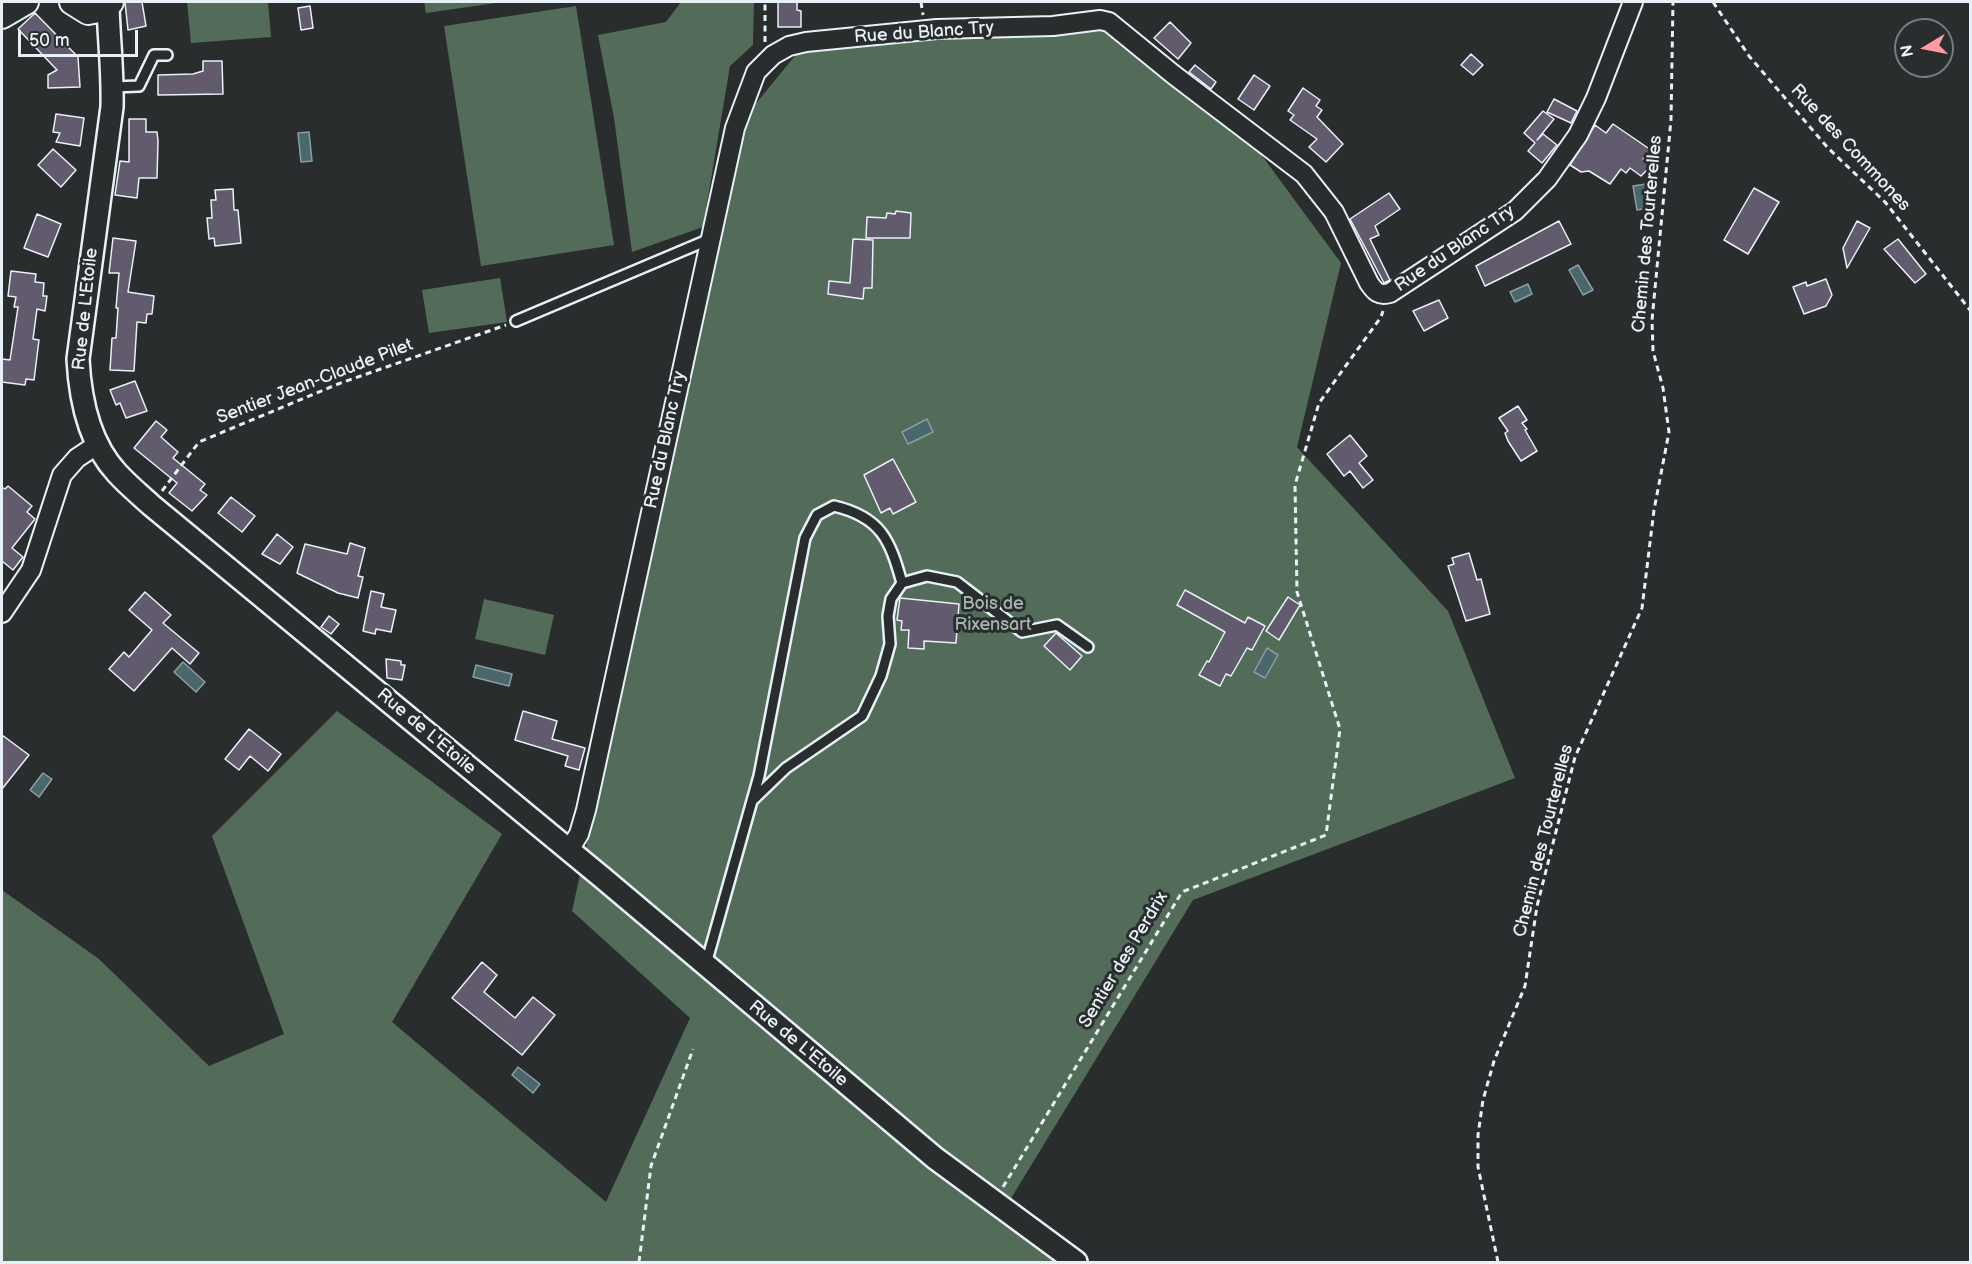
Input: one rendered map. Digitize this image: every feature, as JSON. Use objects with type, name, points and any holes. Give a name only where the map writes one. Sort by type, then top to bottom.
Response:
[{"type":"main road","points":[[2,16],[27,2]]},
{"type":"main road","points":[[73,4],[93,12],[109,4]]},
{"type":"street","name":"Rue du Blanc Try","points":[[569,850],[579,834],[586,810],[735,128],[756,72],[780,50],[806,42],[937,29],[1053,26],[1100,20],[1109,22],[1304,174],[1334,212],[1375,291],[1386,294],[1515,211],[1547,178],[1578,135],[1596,98],[1633,2]]},
{"type":"street","points":[[73,4],[109,48]]},
{"type":"street","name":"Rue de L'Etoile","points":[[109,4],[109,48],[113,87],[78,359],[84,407],[98,444],[116,472],[151,505],[569,850],[935,1158],[1076,1263]]},
{"type":"street","points":[[2,613],[31,570],[62,475],[77,458],[98,444]]},
{"type":"lane","points":[[113,87],[139,86],[154,55],[167,55]]},
{"type":"lane","points":[[516,321],[710,239]]},
{"type":"lane","points":[[706,966],[753,800],[805,538],[817,515],[834,506],[855,510],[880,529],[892,547],[902,582]]},
{"type":"lane","points":[[753,800],[786,768],[862,716],[881,676],[890,644],[888,616],[891,599],[902,582],[927,576],[957,582],[1022,632],[1057,625],[1088,647]]},
{"type":"path","points":[[756,72],[765,42],[765,2]]},
{"type":"path","name":"Chemin des Tourterelles","points":[[1498,1263],[1478,1167],[1478,1135],[1483,1100],[1494,1061],[1525,986],[1537,906],[1575,757],[1642,608],[1654,510],[1665,462],[1669,432],[1663,388],[1653,351],[1652,320],[1671,120],[1673,2]]},
{"type":"path","name":"Rue des Commones","points":[[1713,2],[1749,56],[1828,148],[1885,202],[1971,310]]},
{"type":"path","name":"Sentier des Perdrix","points":[[994,1203],[1182,891],[1326,835],[1340,729],[1297,592],[1295,485],[1319,403],[1381,317],[1386,294]]},
{"type":"path","name":"Sentier Jean-Claude Pilet","points":[[151,505],[199,442],[338,384],[516,321]]},
{"type":"path","points":[[639,1263],[651,1166],[693,1048]]},
{"type":"green space","points":[[187,2],[268,2],[271,37],[191,43]]},
{"type":"green space","points":[[424,2],[503,2],[426,13]]},
{"type":"green space","points":[[681,2],[754,2],[753,45],[730,66],[703,227],[632,252],[614,118],[598,35],[666,22]]},
{"type":"green space","points":[[576,6],[614,245],[481,266],[444,26]]},
{"type":"green space","name":"Bois de Rixensart","points":[[1119,24],[1260,153],[1341,263],[1297,447],[1448,611],[1515,778],[1193,900],[999,1218],[1057,1262],[2,1262],[2,890],[99,959],[209,1066],[284,1034],[212,836],[337,711],[502,834],[392,1022],[606,1202],[690,1018],[572,911],[748,113],[803,46]]},
{"type":"green space","points":[[500,278],[507,322],[429,333],[422,290]]},
{"type":"green space","points":[[484,599],[554,615],[545,655],[475,639]]},
{"type":"water","points":[[309,132],[312,161],[301,162],[298,133]]},
{"type":"water","points":[[1646,184],[1649,208],[1637,210],[1633,186]]},
{"type":"water","points":[[1578,265],[1593,290],[1583,295],[1569,270]]},
{"type":"water","points":[[1528,284],[1532,294],[1515,302],[1510,292]]},
{"type":"water","points":[[927,419],[933,432],[908,444],[902,432]]},
{"type":"water","points":[[1267,648],[1278,655],[1265,678],[1254,672]]},
{"type":"water","points":[[183,662],[205,682],[196,692],[174,672]]},
{"type":"water","points":[[476,665],[512,674],[509,686],[473,677]]},
{"type":"water","points":[[43,773],[52,779],[39,797],[30,790]]},
{"type":"water","points":[[518,1067],[540,1084],[533,1093],[512,1075]]},
{"type":"building","points":[[125,2],[142,2],[146,26],[128,30]]},
{"type":"building","points":[[778,2],[797,2],[797,10],[801,11],[801,27],[778,27]]},
{"type":"building","points":[[310,6],[313,28],[301,30],[298,8]]},
{"type":"building","points":[[35,13],[78,57],[80,87],[48,88],[48,75],[57,70],[18,29]]},
{"type":"building","points":[[1170,22],[1191,43],[1178,59],[1154,38]]},
{"type":"building","points":[[1471,54],[1483,65],[1473,75],[1461,65]]},
{"type":"building","points":[[203,61],[222,61],[223,94],[158,95],[158,75],[193,74],[203,71]]},
{"type":"building","points":[[1195,65],[1216,82],[1211,89],[1189,72]]},
{"type":"building","points":[[1254,75],[1270,86],[1254,110],[1238,99]]},
{"type":"building","points":[[1303,88],[1320,100],[1316,106],[1322,110],[1317,117],[1343,144],[1326,162],[1309,147],[1317,139],[1290,120],[1294,115],[1288,111]]},
{"type":"building","points":[[1554,99],[1577,111],[1571,123],[1547,112]]},
{"type":"building","points":[[1543,111],[1554,119],[1537,140],[1543,134],[1557,145],[1542,163],[1528,151],[1535,143],[1524,133]]},
{"type":"building","points":[[56,114],[84,118],[80,146],[56,142],[60,133],[53,132]]},
{"type":"building","points":[[129,119],[146,119],[146,132],[157,132],[158,141],[157,178],[139,178],[137,198],[115,195],[120,161],[129,162]]},
{"type":"building","points":[[1613,124],[1651,150],[1643,159],[1652,165],[1641,176],[1630,168],[1626,173],[1621,169],[1610,184],[1589,171],[1581,172],[1570,165],[1595,125],[1606,133]]},
{"type":"building","points":[[53,149],[76,170],[61,187],[38,165]]},
{"type":"building","points":[[1754,188],[1779,202],[1748,254],[1724,240]]},
{"type":"building","points":[[233,189],[234,210],[238,210],[241,243],[215,246],[214,238],[209,239],[207,218],[212,218],[211,200],[216,200],[215,190]]},
{"type":"building","points":[[1389,193],[1400,209],[1375,226],[1379,235],[1370,239],[1390,280],[1384,283],[1350,219]]},
{"type":"building","points":[[896,211],[911,213],[910,238],[866,238],[867,217],[886,218],[887,213],[895,214]]},
{"type":"building","points":[[37,214],[61,224],[48,257],[24,248]]},
{"type":"building","points":[[1559,221],[1571,244],[1485,286],[1476,266]]},
{"type":"building","points":[[1857,221],[1870,228],[1847,268],[1843,248]]},
{"type":"building","points":[[113,238],[136,241],[128,292],[154,296],[152,314],[147,314],[146,323],[137,322],[134,371],[110,370],[112,338],[116,338],[119,273],[109,273]]},
{"type":"building","points":[[853,239],[873,240],[872,288],[864,288],[863,299],[828,294],[829,281],[850,283]]},
{"type":"building","points":[[1898,239],[1926,274],[1915,283],[1884,249]]},
{"type":"building","points":[[11,271],[36,274],[35,282],[44,283],[43,296],[47,296],[45,311],[37,309],[33,339],[39,340],[34,380],[26,379],[25,385],[2,382],[2,359],[10,360],[18,307],[14,307],[16,297],[8,296]]},
{"type":"building","points":[[1826,279],[1832,295],[1826,306],[1804,314],[1793,287],[1806,282],[1807,286]]},
{"type":"building","points":[[1439,300],[1448,318],[1424,331],[1413,311]]},
{"type":"building","points":[[135,381],[147,411],[126,418],[120,403],[116,405],[110,390]]},
{"type":"building","points":[[1518,406],[1527,420],[1522,423],[1537,451],[1521,461],[1508,441],[1505,433],[1508,431],[1499,418]]},
{"type":"building","points":[[156,421],[167,430],[161,437],[178,452],[173,458],[205,484],[200,490],[207,495],[192,511],[169,493],[177,483],[134,448]]},
{"type":"building","points":[[1350,435],[1367,456],[1359,463],[1373,480],[1363,488],[1350,471],[1344,476],[1327,454]]},
{"type":"building","points":[[893,459],[916,502],[893,514],[890,508],[881,513],[864,475]]},
{"type":"building","points":[[8,486],[32,506],[27,512],[35,519],[12,548],[23,557],[13,570],[2,561],[2,487],[5,489]]},
{"type":"building","points":[[231,497],[255,516],[242,532],[218,513]]},
{"type":"building","points":[[277,534],[293,547],[280,564],[262,554]]},
{"type":"building","points":[[350,543],[365,548],[358,576],[363,577],[358,598],[338,593],[297,573],[305,544],[347,554]]},
{"type":"building","points":[[1469,553],[1477,580],[1481,579],[1490,614],[1466,621],[1448,566],[1454,564],[1452,558]]},
{"type":"building","points":[[1185,590],[1245,623],[1248,617],[1265,626],[1252,650],[1247,648],[1231,676],[1226,674],[1220,686],[1199,675],[1207,661],[1209,662],[1225,632],[1177,605]]},
{"type":"building","points":[[371,591],[384,594],[381,607],[396,610],[391,632],[376,629],[375,634],[363,631]]},
{"type":"building","points":[[145,592],[171,615],[163,623],[199,653],[190,664],[172,648],[134,691],[109,669],[124,652],[129,657],[152,630],[129,610]]},
{"type":"building","points":[[1288,597],[1300,605],[1279,640],[1266,631]]},
{"type":"building","points":[[900,598],[959,604],[956,643],[924,641],[924,649],[908,648],[909,630],[901,630],[902,621],[897,620]]},
{"type":"building","points":[[329,616],[339,624],[331,634],[321,627]]},
{"type":"building","points":[[1056,633],[1082,656],[1070,670],[1044,646]]},
{"type":"building","points":[[386,659],[401,661],[401,665],[405,665],[402,680],[387,678]]},
{"type":"building","points":[[523,711],[557,721],[552,739],[585,748],[579,770],[565,766],[568,756],[515,740]]},
{"type":"building","points":[[249,729],[281,754],[268,771],[250,756],[239,770],[225,759]]},
{"type":"building","points":[[2,735],[29,755],[2,789]]},
{"type":"building","points":[[482,962],[497,975],[484,992],[515,1018],[533,997],[555,1015],[522,1055],[452,998]]}]
